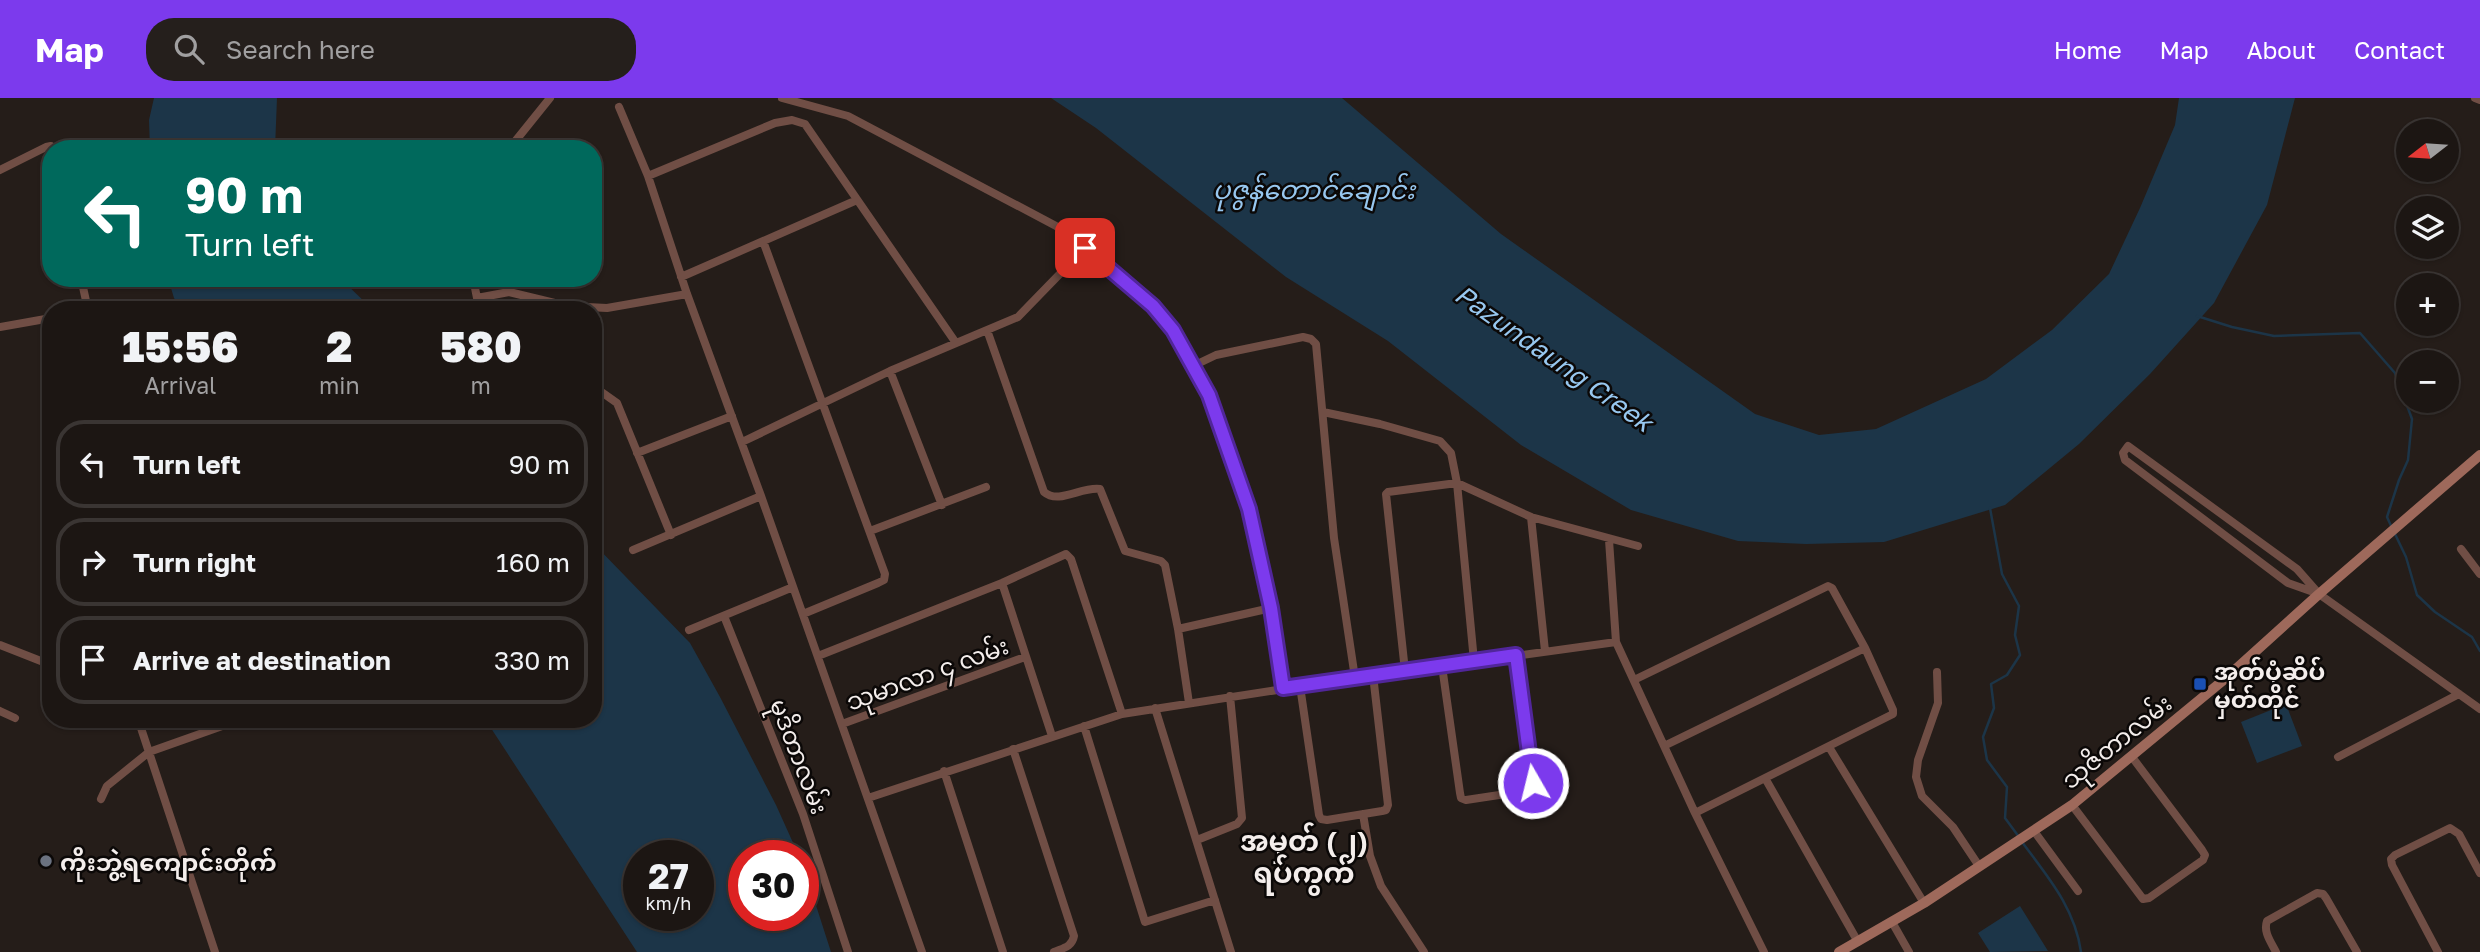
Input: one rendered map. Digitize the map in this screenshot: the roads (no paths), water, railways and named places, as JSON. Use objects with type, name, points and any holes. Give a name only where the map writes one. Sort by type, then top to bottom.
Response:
[{"type":"main road","name":"သုဇိတာလမ်း","points":[[1979,866],[2072,805],[2132,757],[2480,455]]},
{"type":"main road","points":[[1839,952],[1892,922],[1979,866]]},
{"type":"street","points":[[515,140],[550,98]]},
{"type":"street","points":[[782,98],[848,116],[1056,226],[1153,306],[1173,330],[1209,395],[1249,509],[1271,608],[1283,688]]},
{"type":"street","points":[[619,107],[648,176],[687,294],[922,952]]},
{"type":"street","points":[[648,176],[775,123],[792,120],[805,124],[956,343]]},
{"type":"street","points":[[0,170],[42,149]]},
{"type":"street","points":[[681,276],[857,200]]},
{"type":"street","points":[[763,242],[885,574],[884,580],[803,614]]},
{"type":"street","points":[[742,442],[890,371],[1018,317],[1085,248]]},
{"type":"street","points":[[475,287],[478,301]]},
{"type":"street","points":[[477,298],[509,292],[542,301]]},
{"type":"street","points":[[602,308],[687,294]]},
{"type":"street","points":[[0,327],[42,320]]},
{"type":"street","points":[[987,330],[1044,492],[1058,497],[1092,488],[1100,489],[1125,551],[1161,561],[1165,565],[1189,703]]},
{"type":"street","points":[[1193,366],[1216,355],[1303,337],[1316,344],[1334,538],[1355,678]]},
{"type":"street","points":[[890,371],[942,505]]},
{"type":"street","points":[[602,392],[617,403],[670,534]]},
{"type":"street","points":[[1323,412],[1440,441],[1451,453],[1457,483],[1474,661]]},
{"type":"street","points":[[637,453],[732,416]]},
{"type":"street","points":[[2319,594],[2288,583],[2125,460],[2123,453],[2128,446],[2297,569],[2319,594],[2480,709]]},
{"type":"street","points":[[1405,671],[1386,495],[1388,492],[1457,483],[1531,517],[1638,546]]},
{"type":"street","points":[[870,531],[986,488]]},
{"type":"street","points":[[633,550],[761,496]]},
{"type":"street","points":[[1531,517],[1545,651]]},
{"type":"street","points":[[2246,551],[2254,538]]},
{"type":"street","points":[[1609,540],[1616,642],[1695,813],[1764,952]]},
{"type":"street","points":[[2461,549],[2480,574]]},
{"type":"street","points":[[818,656],[1002,583],[1066,554],[1072,559],[1122,714]]},
{"type":"street","points":[[1002,583],[1052,736]]},
{"type":"street","points":[[1634,680],[1828,586],[1832,588],[1865,648],[1893,714],[1695,813]]},
{"type":"street","points":[[689,630],[793,587]]},
{"type":"street","points":[[1178,629],[1271,608]]},
{"type":"street","name":"မုဒိတာလမ်း","points":[[724,616],[803,814],[848,952]]},
{"type":"street","points":[[868,798],[1122,714],[1283,688],[1616,642]]},
{"type":"street","points":[[0,645],[42,662]]},
{"type":"street","points":[[1664,746],[1865,648]]},
{"type":"street","points":[[1441,666],[1461,799],[1466,800],[1531,789],[1533,783],[1516,655]]},
{"type":"street","name":"သုမာလာ ၄ လမ်း","points":[[842,724],[1025,657]]},
{"type":"street","points":[[1937,672],[1938,703],[1918,760],[1918,789],[1954,827],[1979,866]]},
{"type":"street","points":[[1300,686],[1321,819],[1363,814],[1386,810],[1388,805],[1373,675]]},
{"type":"street","points":[[2338,757],[2459,694]]},
{"type":"street","points":[[1197,840],[1237,824],[1242,818],[1230,696]]},
{"type":"street","points":[[1155,708],[1231,952]]},
{"type":"street","points":[[0,711],[15,718]]},
{"type":"street","points":[[1084,726],[1145,922],[1215,900]]},
{"type":"street","points":[[141,728],[215,952]]},
{"type":"street","points":[[102,799],[107,786],[149,752],[217,728]]},
{"type":"street","points":[[1829,747],[1924,902]]},
{"type":"street","points":[[1013,749],[1074,936],[1073,943],[1054,952]]},
{"type":"street","points":[[2072,805],[2143,899],[2149,898],[2203,860],[2205,855],[2132,757]]},
{"type":"street","points":[[944,771],[1003,952]]},
{"type":"street","points":[[1765,778],[1858,942]]},
{"type":"street","points":[[1363,814],[1370,856],[1381,886],[1424,952]]},
{"type":"street","points":[[2438,952],[2391,859],[2450,828],[2459,834],[2480,873]]},
{"type":"street","points":[[2032,832],[2078,891]]},
{"type":"street","points":[[2276,952],[2264,927],[2267,921],[2317,893],[2323,894],[2357,952]]},
{"type":"street","points":[[1892,922],[1909,952]]},
{"type":"water","points":[[154,98],[277,98],[275,140],[150,140],[149,120]]},
{"type":"water","name":"ပုဇွန်တောင်ချောင်း","points":[[1051,98],[1342,98],[1501,234],[1755,414],[1819,435],[1876,429],[1986,379],[2052,330],[2109,274],[2175,125],[2179,98],[2295,98],[2267,205],[2214,303],[2150,374],[2079,444],[2005,505],[1884,542],[1806,544],[1738,541],[1631,510],[1521,445],[1388,341],[1286,277],[1096,128]]},
{"type":"water","points":[[171,287],[349,287],[364,301],[176,301]]},
{"type":"water","points":[[602,552],[690,643],[792,840],[728,840],[728,931],[819,931],[819,915],[831,952],[637,952],[623,931],[714,931],[714,840],[623,840],[623,931],[491,728],[602,728]]},
{"type":"water","points":[[2286,704],[2302,746],[2257,763],[2241,722]]},
{"type":"water","points":[[2020,906],[2048,951],[1990,952],[1978,933]]},
{"type":"waterway","points":[[2197,316],[2274,336],[2360,333],[2395,373],[2412,419],[2408,460],[2387,517],[2392,528]]},
{"type":"waterway","points":[[1990,508],[2002,574],[2019,606],[2015,635],[2020,655],[2007,675],[1991,684],[1994,708],[1983,737],[1987,760],[2007,787],[2005,818],[2019,837]]},
{"type":"waterway","points":[[2395,534],[2406,557],[2417,595],[2435,612],[2472,637],[2480,651]]},
{"type":"waterway","points":[[2022,842],[2067,907],[2081,952]]},
{"type":"place","name":"အုတ်ပုံဆိပ် မှတ်တိုင်","points":[[2200,684]]},
{"type":"place","name":"ကိုးဘွဲ့ရကျောင်းတိုက်","points":[[46,861]]},
{"type":"district","name":"အမှတ် (၂) ရပ်ကွက်","points":[[1304,856]]},
{"type":"water label","name":"Pazundaung Creek","points":[[1554,358]]}]
